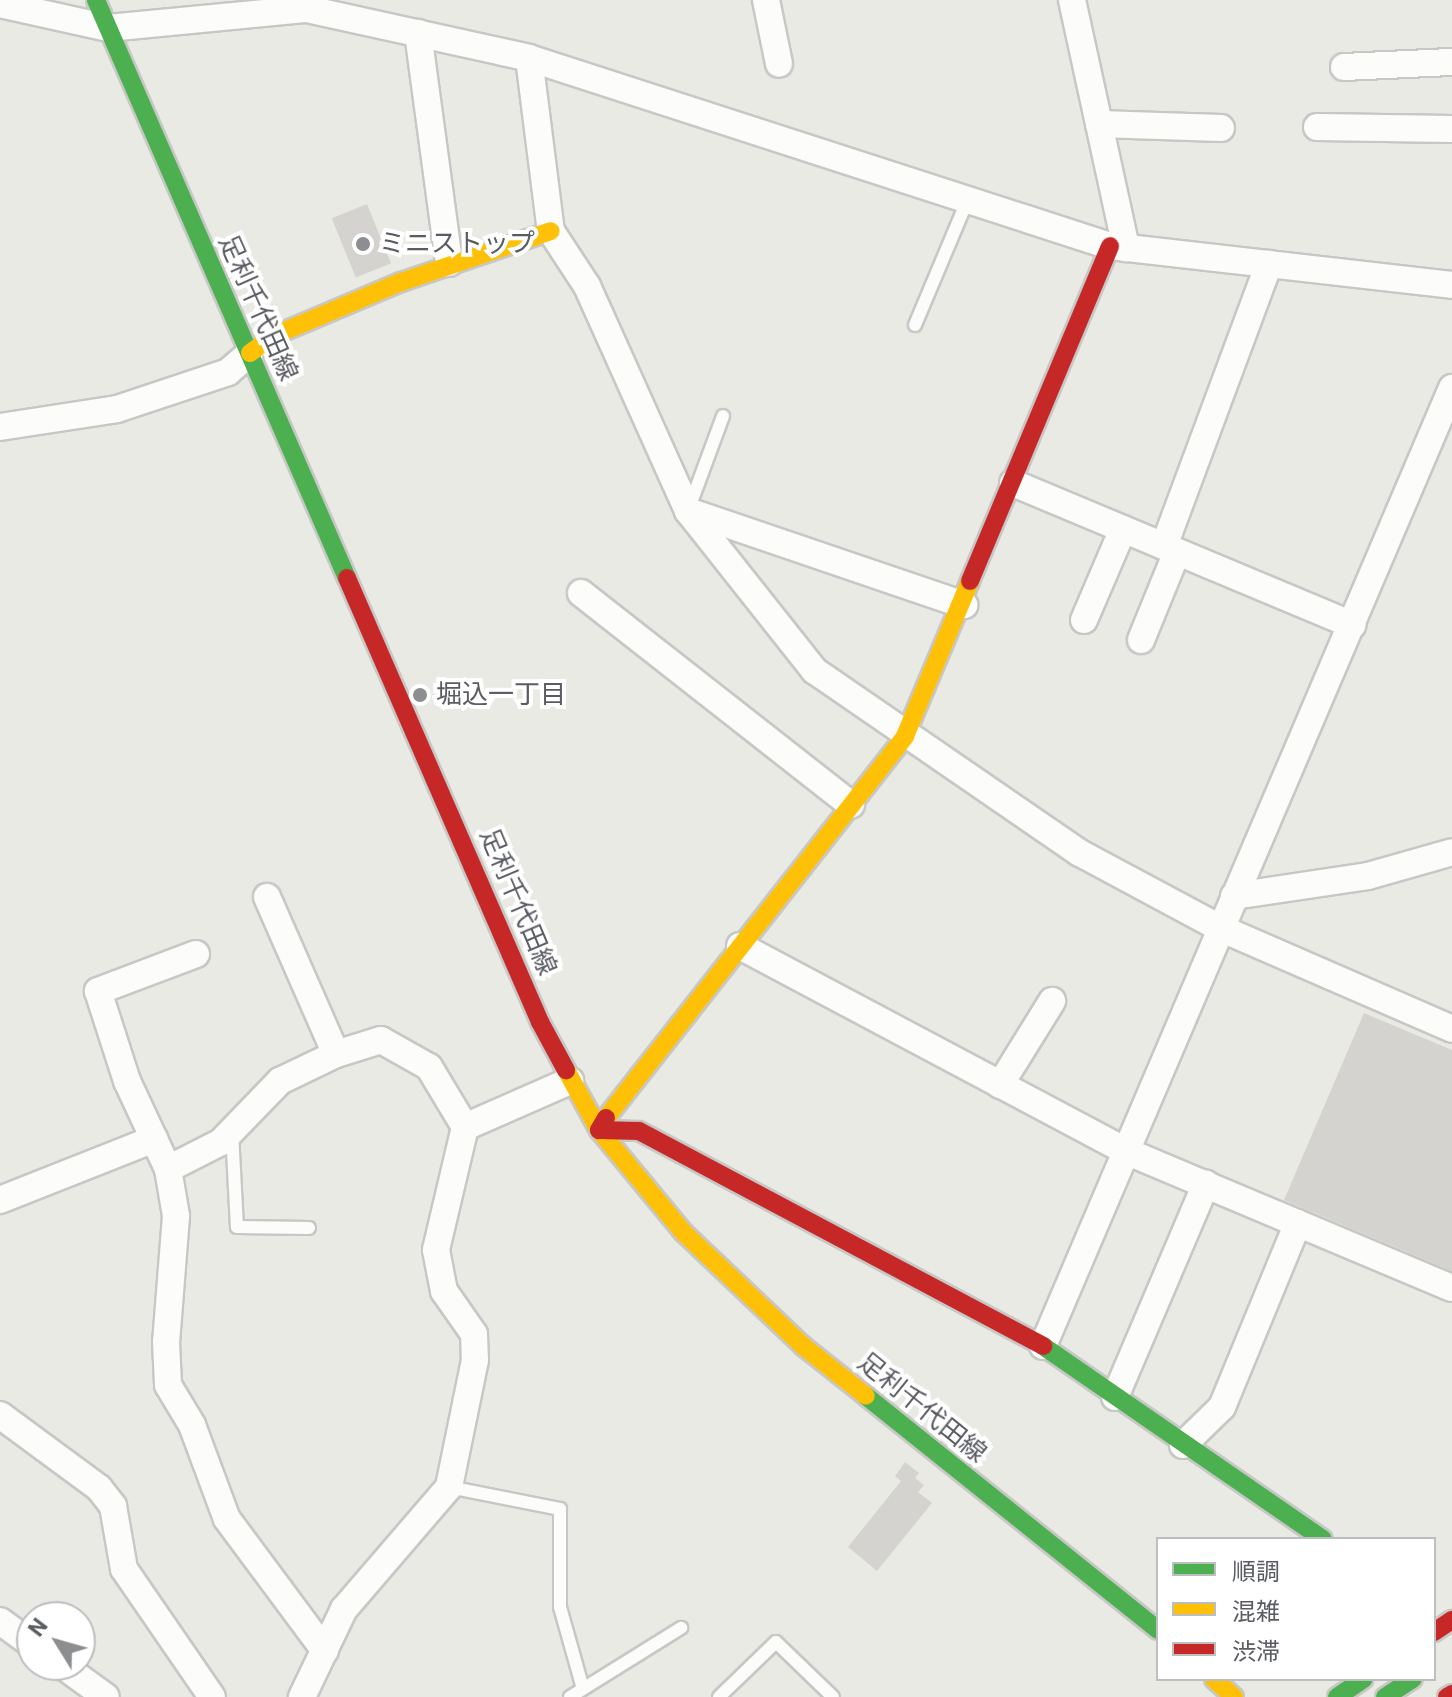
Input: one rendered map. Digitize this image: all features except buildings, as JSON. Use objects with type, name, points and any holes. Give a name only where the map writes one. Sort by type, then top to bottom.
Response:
[{"type":"main road","name":"足利千代田線","points":[[96,0],[570,1081],[599,1130],[683,1232],[803,1346],[1156,1628]]},
{"type":"main road","points":[[250,353],[273,336],[449,263],[551,231]]},
{"type":"main road","points":[[1118,247],[905,736],[613,1105],[599,1130],[639,1131],[1043,1346],[1320,1537]]},
{"type":"main road","points":[[1216,1681],[1234,1697]]},
{"type":"main road","points":[[1337,1697],[1361,1681]]},
{"type":"main road","points":[[1385,1697],[1410,1681]]},
{"type":"street","points":[[766,0],[779,64]]},
{"type":"street","points":[[1072,0],[1099,124],[1118,247]]},
{"type":"street","points":[[0,4],[108,28],[311,5],[529,58],[1118,247],[1452,285]]},
{"type":"street","points":[[418,33],[449,263]]},
{"type":"street","points":[[529,58],[551,231],[587,286],[688,511],[815,671],[905,736],[1080,853],[1220,928],[1452,1029]]},
{"type":"street","points":[[1344,67],[1452,62]]},
{"type":"street","points":[[1099,124],[1221,128]]},
{"type":"street","points":[[1317,127],[1452,129]]},
{"type":"street","points":[[1141,640],[1269,264]]},
{"type":"street","points":[[0,427],[117,409],[228,372],[250,353]]},
{"type":"street","points":[[1043,1346],[1452,388]]},
{"type":"street","points":[[1013,483],[1352,625]]},
{"type":"street","points":[[688,511],[964,605]]},
{"type":"street","points":[[1084,620],[1123,529]]},
{"type":"street","points":[[581,593],[851,805]]},
{"type":"street","points":[[1234,896],[1368,876],[1452,852]]},
{"type":"street","points":[[267,897],[336,1054]]},
{"type":"street","points":[[740,946],[1128,1152],[1452,1288]]},
{"type":"street","points":[[196,954],[98,991],[127,1081],[168,1169],[176,1216],[166,1342],[168,1385],[192,1425],[227,1519],[325,1651]]},
{"type":"street","points":[[1000,1085],[1052,1001]]},
{"type":"street","points":[[168,1169],[221,1142],[280,1081],[336,1054],[381,1040],[429,1067],[465,1127],[436,1250],[444,1291],[474,1334],[475,1360],[449,1487],[354,1596],[302,1697]]},
{"type":"street","points":[[465,1127],[570,1081]]},
{"type":"street","points":[[0,1200],[154,1139]]},
{"type":"street","points":[[1115,1397],[1206,1184]]},
{"type":"street","points":[[1183,1445],[1222,1407],[1298,1223]]},
{"type":"street","points":[[0,1415],[99,1488],[113,1506],[124,1569],[212,1697]]},
{"type":"street","points":[[84,1681],[106,1697]]},
{"type":"lane","points":[[915,325],[968,199]]},
{"type":"lane","points":[[688,511],[723,416]]},
{"type":"lane","points":[[232,1129],[237,1227],[309,1228]]},
{"type":"lane","points":[[449,1487],[560,1509],[560,1607],[583,1689]]},
{"type":"lane","points":[[570,1697],[681,1628]]},
{"type":"lane","points":[[719,1697],[776,1642],[833,1697]]},
{"type":"traffic: fast","points":[[96,0],[347,578]]},
{"type":"traffic: fast","points":[[1043,1346],[1320,1537]]},
{"type":"traffic: fast","points":[[866,1396],[1156,1628]]},
{"type":"traffic: fast","points":[[1337,1697],[1361,1681]]},
{"type":"traffic: fast","points":[[1385,1697],[1410,1681]]},
{"type":"traffic: slow","points":[[250,353],[273,336],[401,282],[551,231]]},
{"type":"traffic: slow","points":[[606,1118],[905,736],[970,581]]},
{"type":"traffic: slow","points":[[566,1070],[599,1130],[683,1232],[803,1346],[866,1396]]},
{"type":"traffic: slow","points":[[1216,1681],[1234,1697]]},
{"type":"traffic: jam","points":[[970,581],[1110,246]]},
{"type":"traffic: jam","points":[[347,578],[540,1022],[566,1070]]},
{"type":"traffic: jam","points":[[606,1118],[599,1130],[639,1131],[1043,1346]]},
{"type":"traffic: jam","points":[[1436,1631],[1452,1620]]},
{"type":"traffic: jam","points":[[1447,1697],[1452,1694]]},
{"type":"place","name":"ミニストップ","points":[[363,244]]},
{"type":"place","name":"堀込一丁目","points":[[420,695]]}]
